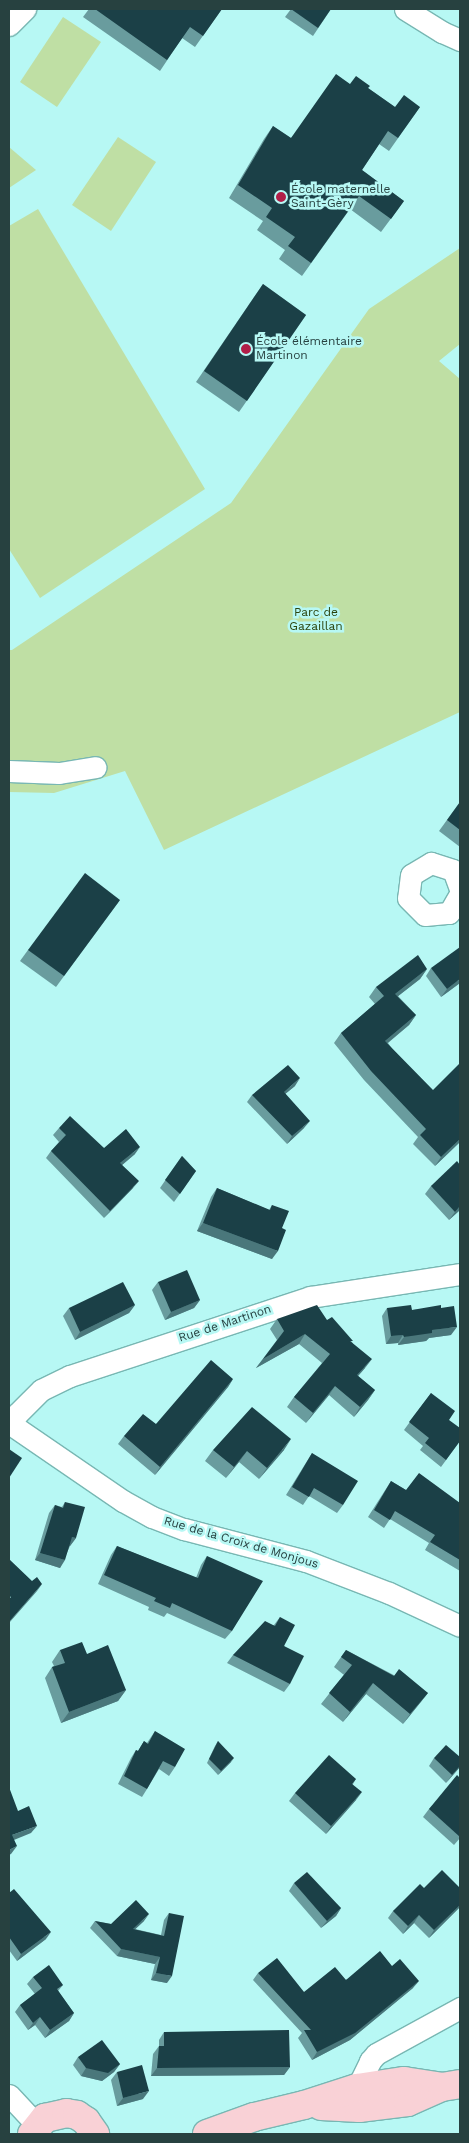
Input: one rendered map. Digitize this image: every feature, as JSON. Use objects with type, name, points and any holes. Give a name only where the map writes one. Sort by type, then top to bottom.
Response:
[{"type":"main road","points":[[207,2134],[254,2117],[304,2105],[357,2088],[404,2081],[451,2086]]},
{"type":"main road","points":[[304,2105],[359,2108],[408,2102],[451,2086]]},
{"type":"main road","points":[[35,2130],[50,2116],[66,2113],[76,2115],[86,2121],[95,2134]]},
{"type":"street","points":[[9,21],[18,9]]},
{"type":"street","points":[[9,25],[25,9]]},
{"type":"street","points":[[405,9],[442,32],[460,40]]},
{"type":"street","points":[[9,771],[59,773],[96,767]]},
{"type":"street","points":[[460,889],[453,870],[431,863],[411,875],[408,898],[425,915],[449,913],[460,894]]},
{"type":"street","name":"Rue de Martinon","points":[[10,1424],[17,1414],[41,1390],[70,1376],[310,1297],[460,1274]]},
{"type":"street","name":"Rue de la Croix de Monjous","points":[[10,1424],[123,1502],[152,1517],[184,1529],[306,1561],[389,1593],[460,1626]]},
{"type":"street","points":[[357,2088],[370,2061],[376,2054],[460,2008]]},
{"type":"street","points":[[9,2094],[35,2130]]},
{"type":"green space","points":[[63,17],[101,42],[57,107],[20,82]]},
{"type":"green space","points":[[118,137],[156,162],[111,231],[72,205]]},
{"type":"green space","points":[[9,147],[36,170],[9,188]]},
{"type":"green space","points":[[38,209],[205,489],[40,598],[9,549],[9,226]]},
{"type":"green space","name":"Parc de Gazaillan","points":[[460,248],[460,344],[439,361],[460,379],[460,712],[164,850],[125,771],[54,793],[9,792],[9,650],[12,650],[231,503],[369,309]]},
{"type":"building","points":[[95,9],[222,9],[203,36],[190,27],[167,60]]},
{"type":"building","points":[[291,9],[331,9],[318,28]]},
{"type":"building","points":[[336,74],[350,84],[356,76],[370,86],[368,88],[395,107],[404,95],[420,107],[398,138],[388,131],[362,170],[404,201],[391,219],[359,196],[311,263],[288,246],[295,237],[266,217],[272,208],[238,185],[273,126],[291,138]]},
{"type":"building","points":[[263,284],[306,315],[247,401],[204,371]]},
{"type":"building","points":[[460,802],[460,830],[447,820]]},
{"type":"building","points":[[85,873],[120,900],[64,976],[28,950]]},
{"type":"building","points":[[460,947],[460,979],[447,989],[431,968]]},
{"type":"building","points":[[418,955],[427,969],[395,994],[416,1015],[385,1041],[433,1090],[460,1063],[460,1139],[441,1157],[420,1135],[426,1129],[371,1071],[341,1033],[384,996],[376,987]]},
{"type":"building","points":[[288,1065],[300,1078],[284,1092],[310,1121],[292,1136],[252,1095]]},
{"type":"building","points":[[70,1116],[104,1148],[126,1129],[140,1147],[120,1163],[139,1181],[110,1211],[51,1151],[66,1135],[59,1128]]},
{"type":"building","points":[[182,1156],[196,1171],[180,1194],[165,1180]]},
{"type":"building","points":[[457,1161],[460,1165],[460,1206],[455,1212],[431,1186]]},
{"type":"building","points":[[217,1188],[270,1210],[272,1205],[289,1211],[282,1228],[286,1230],[278,1251],[203,1223]]},
{"type":"building","points":[[187,1270],[200,1300],[171,1312],[158,1282]]},
{"type":"building","points":[[123,1282],[135,1305],[80,1332],[69,1308]]},
{"type":"building","points":[[317,1305],[327,1320],[332,1317],[353,1341],[350,1341],[372,1359],[357,1375],[375,1390],[360,1407],[335,1386],[313,1413],[294,1397],[330,1354],[305,1334],[263,1359],[284,1331],[277,1319]]},
{"type":"building","points":[[411,1305],[412,1310],[441,1305],[441,1308],[454,1306],[457,1327],[432,1330],[432,1333],[404,1337],[403,1335],[391,1336],[387,1308]]},
{"type":"building","points":[[211,1360],[233,1379],[160,1467],[124,1436],[143,1414],[156,1424]]},
{"type":"building","points":[[431,1393],[455,1411],[449,1420],[460,1428],[460,1441],[446,1460],[425,1443],[429,1438],[409,1422]]},
{"type":"building","points":[[252,1407],[291,1439],[267,1468],[247,1451],[234,1467],[213,1450]]},
{"type":"building","points":[[9,1449],[22,1458],[9,1478]]},
{"type":"building","points":[[312,1453],[358,1481],[343,1505],[314,1488],[309,1497],[292,1487]]},
{"type":"building","points":[[419,1473],[460,1503],[460,1560],[430,1542],[435,1535],[395,1511],[390,1520],[374,1510],[391,1481],[406,1490]]},
{"type":"building","points":[[65,1502],[85,1507],[76,1538],[72,1537],[65,1560],[40,1553],[55,1505],[63,1508]]},
{"type":"building","points":[[117,1546],[198,1578],[207,1556],[263,1581],[232,1631],[172,1603],[170,1608],[154,1601],[156,1598],[104,1575]]},
{"type":"building","points":[[9,1559],[32,1581],[37,1577],[42,1584],[9,1622],[9,1599],[11,1597],[9,1596]]},
{"type":"building","points":[[280,1617],[295,1625],[284,1646],[304,1656],[290,1684],[233,1655],[265,1621],[275,1626]]},
{"type":"building","points":[[82,1642],[87,1654],[108,1645],[126,1690],[69,1712],[52,1667],[65,1663],[60,1650]]},
{"type":"building","points":[[346,1650],[394,1676],[399,1669],[428,1693],[410,1714],[373,1683],[350,1712],[329,1693],[352,1665],[341,1657]]},
{"type":"building","points":[[155,1731],[185,1749],[175,1767],[163,1761],[147,1789],[124,1776],[136,1750],[138,1751],[144,1741],[148,1744]]},
{"type":"building","points":[[218,1741],[234,1758],[221,1771],[209,1759]]},
{"type":"building","points":[[446,1745],[460,1757],[460,1766],[452,1775],[434,1758]]},
{"type":"building","points":[[329,1755],[356,1779],[352,1784],[362,1792],[331,1826],[295,1793]]},
{"type":"building","points":[[457,1775],[460,1778],[460,1837],[429,1809]]},
{"type":"building","points":[[9,1787],[18,1811],[29,1806],[37,1826],[12,1835],[17,1846],[9,1850]]},
{"type":"building","points":[[442,1870],[460,1888],[460,1905],[434,1930],[419,1915],[408,1926],[393,1911],[420,1884],[424,1888]]},
{"type":"building","points":[[307,1872],[341,1908],[327,1921],[294,1883]]},
{"type":"building","points":[[14,1889],[51,1932],[21,1954],[9,1937],[9,1893]]},
{"type":"building","points":[[136,1900],[149,1914],[133,1929],[164,1936],[169,1913],[184,1916],[172,1976],[156,1973],[160,1957],[121,1949],[95,1921],[111,1924]]},
{"type":"building","points":[[380,1951],[392,1966],[400,1959],[419,1981],[355,2033],[317,2052],[304,2030],[311,2030],[258,1973],[277,1958],[304,1992],[335,1967],[346,1980]]},
{"type":"building","points":[[49,1965],[63,1985],[57,1989],[74,2013],[50,2030],[40,2017],[33,2023],[20,2005],[42,1988],[33,1977]]},
{"type":"building","points":[[289,2030],[290,2067],[157,2068],[159,2046],[164,2046],[164,2032]]},
{"type":"building","points":[[102,2040],[120,2064],[108,2073],[86,2068],[78,2057]]},
{"type":"building","points":[[142,2065],[149,2091],[123,2098],[117,2072]]},
{"type":"place","name":"École maternelle Saint-Gèry","points":[[281,197]]},
{"type":"place","name":"École élémentaire Martinon","points":[[246,349]]}]
